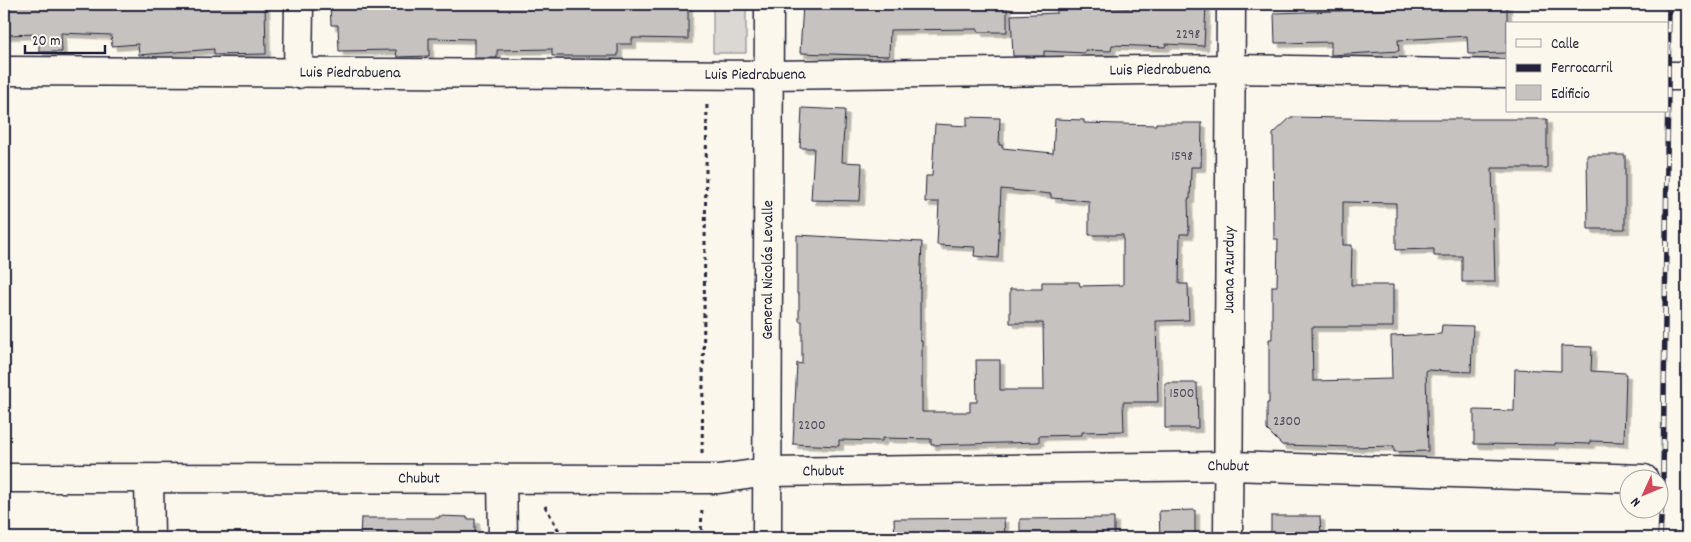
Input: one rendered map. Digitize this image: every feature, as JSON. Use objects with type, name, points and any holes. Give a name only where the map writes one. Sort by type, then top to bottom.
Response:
[{"type":"street","points":[[298,74],[299,4]]},
{"type":"street","name":"General Nicolás Levalle","points":[[767,538],[769,4]]},
{"type":"street","name":"Juana Azurduy","points":[[1228,538],[1231,4]]},
{"type":"street","name":"Luis Piedrabuena","points":[[4,71],[768,75],[1230,69],[1506,74]]},
{"type":"street","points":[[1668,76],[1687,76]]},
{"type":"street","name":"Chubut","points":[[4,478],[719,479],[767,472],[1229,466],[1618,479]]},
{"type":"street","points":[[150,479],[150,538]]},
{"type":"street","points":[[502,480],[503,538]]},
{"type":"path","points":[[701,538],[707,96]]},
{"type":"shaded area","points":[[713,4],[746,4],[746,53],[713,53]]},
{"type":"building","points":[[4,4],[265,4],[266,54],[214,55],[214,49],[139,55],[138,44],[112,46],[111,35],[61,33],[62,52],[39,52],[39,34],[5,35]]},
{"type":"building","points":[[330,4],[380,4],[380,6],[435,4],[688,4],[688,39],[632,38],[632,44],[618,44],[618,56],[552,56],[552,49],[497,50],[497,58],[474,58],[474,39],[429,38],[429,56],[397,57],[396,50],[339,51],[338,25],[331,25]]},
{"type":"building","points":[[803,4],[1007,4],[1007,32],[978,32],[978,29],[890,30],[889,56],[800,53]]},
{"type":"building","points":[[1057,4],[1086,4],[1086,6],[1129,8],[1129,4],[1206,4],[1204,46],[1166,44],[1165,47],[1112,45],[1111,51],[1085,50],[1085,53],[1044,51],[1044,56],[1013,56],[1011,15],[1057,13]]},
{"type":"building","points":[[1400,4],[1507,4],[1506,53],[1468,54],[1467,36],[1398,40],[1399,51],[1331,55],[1331,42],[1275,43],[1274,13],[1400,9]]},
{"type":"building","points":[[802,108],[845,110],[842,162],[862,163],[860,201],[811,200],[814,148],[800,148]]},
{"type":"building","points":[[967,117],[1000,118],[999,145],[1002,145],[1002,148],[1053,153],[1055,119],[1084,120],[1084,123],[1156,125],[1156,123],[1202,123],[1201,167],[1191,167],[1190,199],[1188,199],[1189,234],[1180,234],[1179,284],[1188,284],[1189,320],[1156,321],[1158,402],[1123,402],[1124,431],[1082,432],[1082,435],[1039,436],[1039,442],[931,445],[931,439],[882,438],[882,441],[839,440],[839,446],[793,444],[797,363],[802,364],[802,321],[799,321],[799,294],[797,294],[797,235],[922,242],[920,341],[922,341],[922,412],[970,412],[970,402],[977,402],[976,360],[1000,360],[1000,390],[1044,390],[1043,323],[1010,323],[1010,289],[1042,289],[1042,282],[1079,282],[1080,286],[1123,285],[1123,235],[1089,235],[1089,201],[1051,198],[1051,194],[1001,189],[998,258],[974,256],[975,247],[937,245],[939,202],[925,202],[926,176],[932,176],[935,124],[967,126]]},
{"type":"building","points":[[1291,117],[1547,119],[1547,168],[1492,168],[1495,282],[1462,282],[1462,256],[1434,256],[1434,249],[1396,250],[1396,203],[1343,202],[1343,245],[1352,245],[1351,285],[1393,285],[1393,327],[1312,327],[1313,381],[1392,379],[1391,336],[1441,334],[1442,325],[1473,326],[1471,372],[1426,370],[1428,451],[1394,452],[1394,446],[1282,445],[1267,430],[1269,339],[1272,339],[1272,286],[1277,286],[1278,239],[1274,239],[1273,134]]},
{"type":"building","points":[[1587,155],[1625,155],[1625,229],[1588,229]]},
{"type":"building","points":[[1561,346],[1592,347],[1591,371],[1626,373],[1624,442],[1590,441],[1590,444],[1555,443],[1555,445],[1474,444],[1474,410],[1514,411],[1515,369],[1561,371]]},
{"type":"building","points":[[1165,383],[1197,383],[1198,428],[1165,428]]},
{"type":"building","points":[[1195,510],[1195,538],[1160,538],[1159,511]]},
{"type":"building","points":[[439,516],[475,519],[475,538],[360,538],[361,518],[439,518]]},
{"type":"building","points":[[1271,516],[1320,516],[1321,538],[1271,538]]},
{"type":"building","points":[[1004,518],[1005,538],[895,538],[894,519]]},
{"type":"building","points":[[1114,518],[1114,538],[1020,538],[1020,519]]},
{"type":"railway","points":[[1668,83],[1669,4]]},
{"type":"railway","points":[[1660,538],[1663,478],[1668,112]]}]
